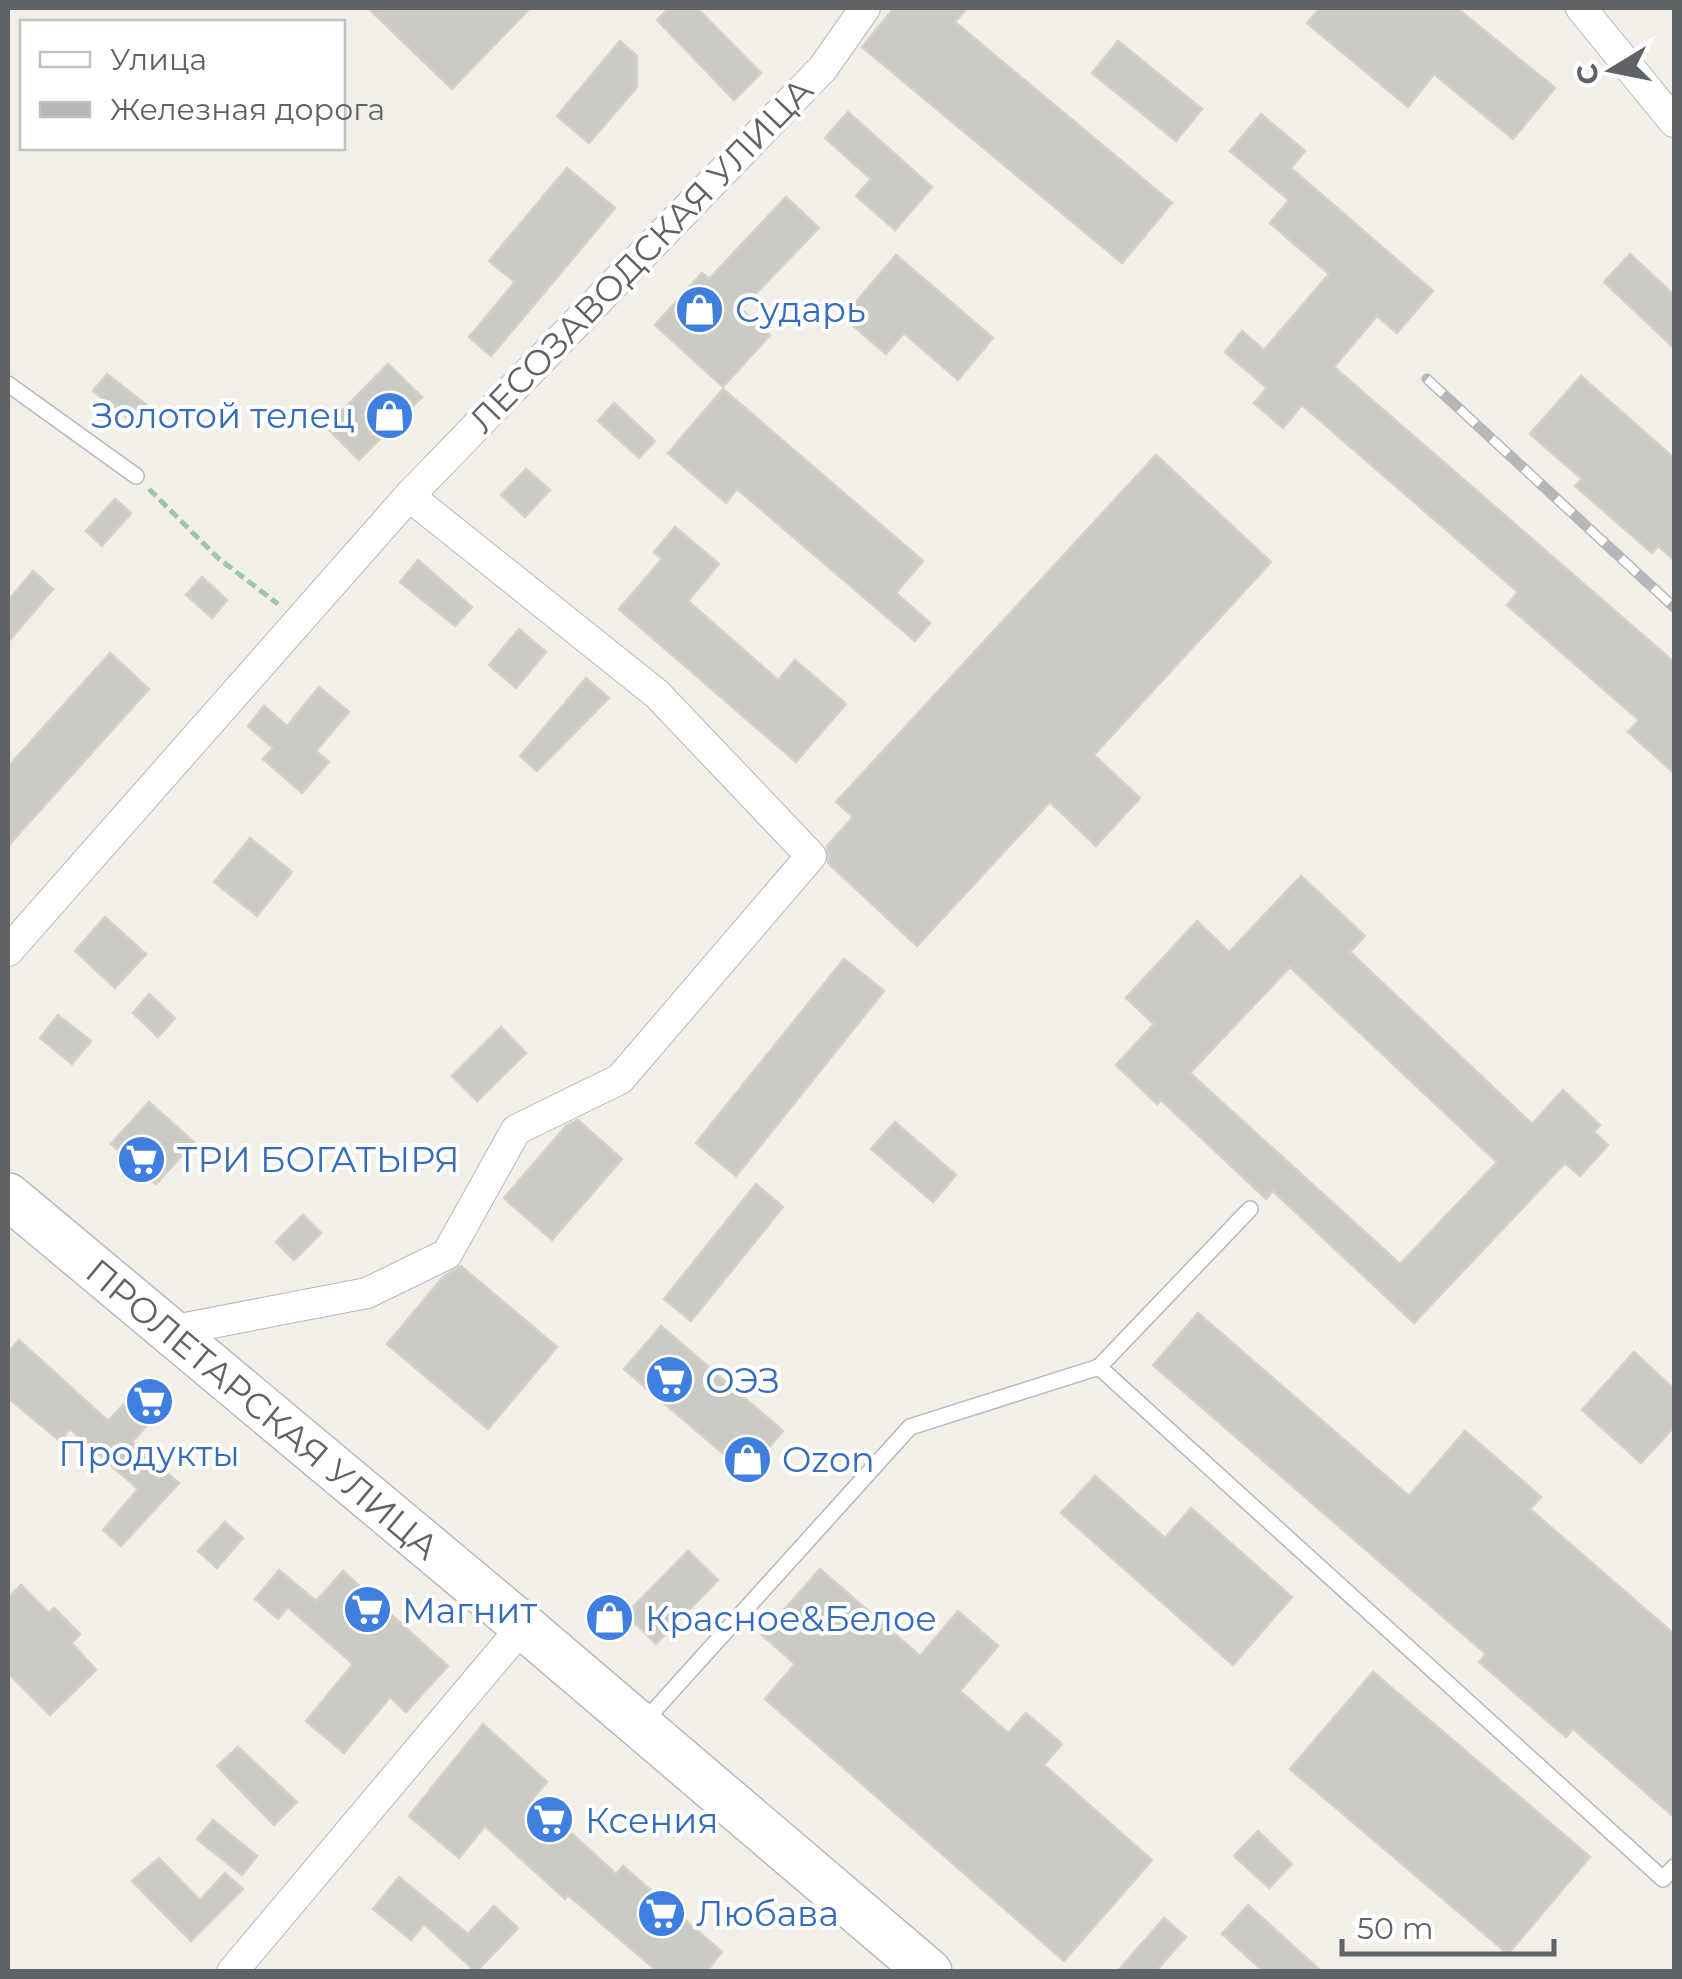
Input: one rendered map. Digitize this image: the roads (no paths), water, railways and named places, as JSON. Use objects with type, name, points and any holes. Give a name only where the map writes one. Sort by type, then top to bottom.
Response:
[{"type":"street","name":"ЛЕСОЗАВОДСКАЯ УЛИЦА","points":[[8,950],[297,618],[409,496],[823,68],[865,8]]},
{"type":"street","points":[[1581,8],[1674,122]]},
{"type":"street","points":[[170,1331],[366,1294],[447,1254],[516,1130],[620,1078],[811,856],[656,694],[409,496]]},
{"type":"street","name":"ПРОЛЕТАРСКАЯ УЛИЦА","points":[[8,1196],[524,1626],[929,1972]]},
{"type":"street","points":[[232,1972],[524,1626]]},
{"type":"lane","points":[[8,384],[136,476]]},
{"type":"lane","points":[[640,1726],[910,1427],[1098,1367],[1250,1209]]},
{"type":"lane","points":[[1098,1367],[1663,1879],[1674,1867]]},
{"type":"railway","points":[[1427,379],[1674,607]]},
{"type":"place","name":"Сударь","points":[[700,309]]},
{"type":"place","name":"Золотой телец","points":[[390,415]]},
{"type":"place","name":"ТРИ БОГАТЫРЯ","points":[[142,1159]]},
{"type":"place","name":"ОЭЗ","points":[[670,1380]]},
{"type":"place","name":"Продукты","points":[[149,1401]]},
{"type":"place","name":"Ozon","points":[[747,1459]]},
{"type":"place","name":"Магнит","points":[[367,1610]]},
{"type":"place","name":"Красное&Белое","points":[[610,1618]]},
{"type":"place","name":"Ксения","points":[[550,1820]]},
{"type":"place","name":"Любава","points":[[661,1913]]}]
